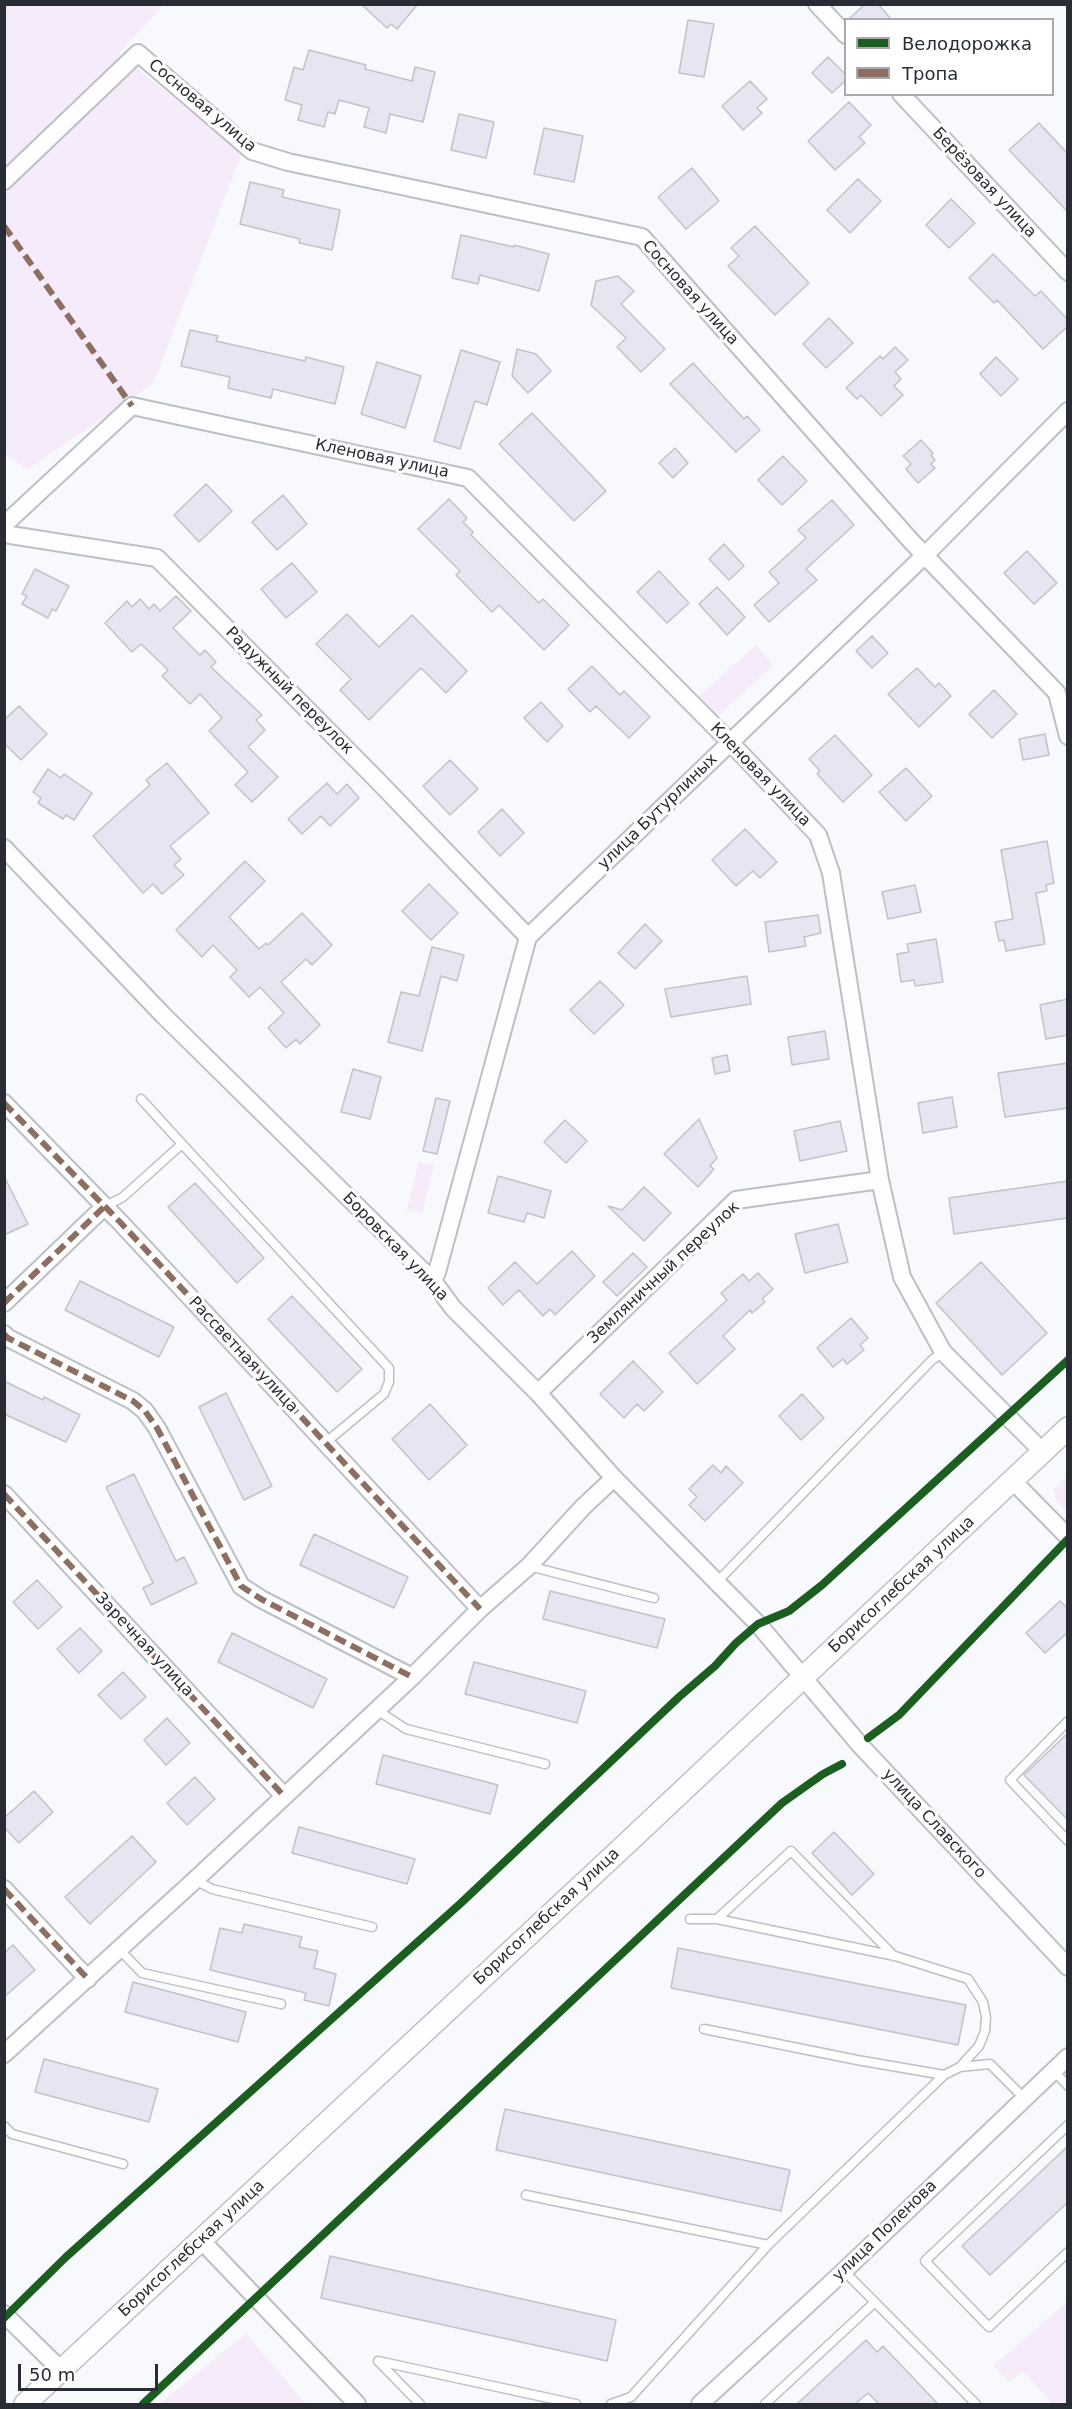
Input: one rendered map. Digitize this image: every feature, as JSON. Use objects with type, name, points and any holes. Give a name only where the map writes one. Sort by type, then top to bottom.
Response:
[{"type":"street","points":[[817,4],[844,33]]},
{"type":"street","name":"Сосновая улица","points":[[4,181],[138,53],[252,152],[288,162],[642,237],[924,555],[1057,693],[1068,736]]},
{"type":"street","name":"Берёзовая улица","points":[[904,96],[1068,272]]},
{"type":"street","name":"Кленовая улица","points":[[4,525],[132,406],[468,478],[730,742],[818,835],[827,863],[879,1180],[902,1277],[943,1352],[1042,1451]]},
{"type":"street","name":"улица Бутурлиных","points":[[528,937],[924,555],[1068,411]]},
{"type":"street","name":"Радужный переулок","points":[[4,534],[157,558],[392,795],[528,937]]},
{"type":"street","name":"Боровская улица","points":[[4,848],[163,1015],[433,1281],[453,1308],[538,1393],[614,1478],[758,1624],[802,1678]]},
{"type":"street","points":[[433,1281],[528,937]]},
{"type":"street","name":"Рассветная улица","points":[[4,1103],[120,1221],[480,1609]]},
{"type":"street","name":"Земляничный переулок","points":[[538,1393],[736,1200],[879,1180]]},
{"type":"street","points":[[4,1303],[104,1207]]},
{"type":"street","points":[[4,1334],[133,1401],[146,1411],[158,1428],[242,1586],[261,1599],[412,1677]]},
{"type":"street","name":"Борисоглебская улица","points":[[25,2404],[202,2241],[1068,1428]]},
{"type":"street","points":[[4,2054],[88,1979],[412,1677],[480,1609],[529,1566],[583,1507],[614,1478]]},
{"type":"street","points":[[1013,1481],[1068,1537]]},
{"type":"street","name":"Заречная улица","points":[[4,1494],[284,1796]]},
{"type":"street","name":"улица Славского","points":[[802,1678],[860,1745],[1068,1968]]},
{"type":"street","points":[[4,1889],[88,1979]]},
{"type":"street","name":"улица Поленова","points":[[700,2404],[844,2271],[1068,2057]]},
{"type":"street","points":[[202,2241],[357,2404]]},
{"type":"street","points":[[4,2314],[61,2370]]},
{"type":"lane","points":[[141,1099],[389,1368],[389,1382],[384,1394],[325,1443]]},
{"type":"lane","points":[[104,1207],[123,1197],[182,1144]]},
{"type":"lane","points":[[716,1583],[932,1360],[943,1352]]},
{"type":"lane","points":[[529,1566],[654,1598]]},
{"type":"lane","points":[[377,1710],[406,1729],[545,1764]]},
{"type":"lane","points":[[1068,1721],[1010,1780],[1068,1841]]},
{"type":"lane","points":[[717,1918],[791,1851],[895,1956]]},
{"type":"lane","points":[[195,1880],[212,1889],[372,1927]]},
{"type":"lane","points":[[690,1919],[717,1918],[895,1956],[968,1979],[983,2002],[986,2017],[985,2031],[979,2046],[960,2067]]},
{"type":"lane","points":[[119,1949],[142,1973],[281,2004]]},
{"type":"lane","points":[[704,2029],[857,2060],[944,2074]]},
{"type":"lane","points":[[611,2404],[631,2397],[768,2245],[944,2074],[960,2067],[990,2064],[1024,2098]]},
{"type":"lane","points":[[1053,2070],[1068,2086]]},
{"type":"lane","points":[[1068,2125],[925,2261],[989,2327],[1068,2252]]},
{"type":"lane","points":[[4,2126],[12,2134],[123,2164]]},
{"type":"lane","points":[[526,2195],[768,2245]]},
{"type":"lane","points":[[844,2271],[975,2404]]},
{"type":"lane","points":[[765,2404],[876,2302]]},
{"type":"lane","points":[[420,2404],[378,2361],[576,2404]]},
{"type":"lane","points":[[631,2397],[639,2404]]},
{"type":"shaded area","points":[[4,5],[164,5],[118,53],[242,153],[153,384],[27,470],[4,453]]},
{"type":"shaded area","points":[[756,645],[774,665],[716,718],[698,697]]},
{"type":"shaded area","points":[[419,1161],[434,1165],[422,1214],[407,1210]]},
{"type":"shaded area","points":[[1067,1476],[1067,1512],[1057,1501],[1053,1490]]},
{"type":"shaded area","points":[[1067,2302],[1067,2404],[1053,2404],[1022,2371],[1009,2383],[993,2366]]},
{"type":"shaded area","points":[[246,2333],[306,2404],[160,2404]]},
{"type":"building","points":[[361,4],[418,4],[397,29],[391,24],[387,28]]},
{"type":"building","points":[[865,4],[878,4],[890,18],[850,18]]},
{"type":"building","points":[[688,20],[714,24],[704,77],[679,73]]},
{"type":"building","points":[[309,50],[366,65],[365,69],[412,81],[415,67],[435,72],[423,122],[390,114],[386,133],[364,127],[369,108],[339,100],[335,114],[328,112],[324,127],[298,120],[302,105],[285,100],[294,67],[303,70]]},
{"type":"building","points":[[828,57],[844,73],[844,82],[832,93],[812,73]]},
{"type":"building","points":[[750,81],[767,99],[757,108],[762,113],[743,130],[722,106]]},
{"type":"building","points":[[849,102],[871,125],[859,137],[865,143],[835,170],[808,141]]},
{"type":"building","points":[[459,114],[494,122],[486,158],[451,150]]},
{"type":"building","points":[[1039,123],[1068,154],[1068,212],[1009,150]]},
{"type":"building","points":[[544,128],[583,136],[574,182],[534,174]]},
{"type":"building","points":[[692,168],[719,201],[686,229],[658,197]]},
{"type":"building","points":[[858,179],[881,201],[850,233],[827,210]]},
{"type":"building","points":[[250,182],[284,190],[282,197],[340,210],[332,250],[299,243],[300,239],[240,224]]},
{"type":"building","points":[[951,199],[975,223],[949,248],[926,225]]},
{"type":"building","points":[[755,226],[809,283],[775,315],[728,266],[739,256],[731,248]]},
{"type":"building","points":[[461,235],[549,254],[539,291],[480,275],[478,284],[452,278]]},
{"type":"building","points":[[993,254],[1035,296],[1041,291],[1068,320],[1068,326],[1043,349],[997,300],[994,303],[969,278]]},
{"type":"building","points":[[618,276],[634,291],[621,304],[665,349],[641,372],[617,347],[626,338],[591,305],[596,281]]},
{"type":"building","points":[[829,318],[853,343],[826,368],[803,344]]},
{"type":"building","points":[[190,330],[218,336],[216,341],[305,361],[306,357],[344,367],[335,404],[273,389],[271,398],[228,388],[230,377],[181,366]]},
{"type":"building","points":[[895,347],[908,360],[895,372],[901,379],[894,386],[903,395],[881,416],[861,395],[857,399],[846,388],[880,356],[883,359]]},
{"type":"building","points":[[517,349],[536,354],[551,371],[528,393],[512,376]]},
{"type":"building","points":[[461,350],[500,362],[487,405],[475,401],[460,449],[434,441]]},
{"type":"building","points":[[996,357],[1018,379],[1001,396],[980,374]]},
{"type":"building","points":[[377,362],[421,376],[405,428],[361,414]]},
{"type":"building","points":[[693,363],[744,419],[747,416],[760,430],[736,452],[670,384]]},
{"type":"building","points":[[532,413],[606,491],[574,521],[499,444]]},
{"type":"building","points":[[921,440],[933,453],[931,455],[935,460],[931,464],[935,468],[918,483],[906,469],[911,464],[903,456]]},
{"type":"building","points":[[675,448],[688,463],[673,478],[659,463]]},
{"type":"building","points":[[783,456],[807,481],[782,505],[758,480]]},
{"type":"building","points":[[206,484],[232,511],[199,542],[174,515]]},
{"type":"building","points":[[283,495],[307,524],[277,550],[252,522]]},
{"type":"building","points":[[449,499],[467,518],[463,522],[473,532],[471,535],[539,603],[543,599],[569,625],[544,650],[499,605],[492,612],[456,575],[460,571],[418,529]]},
{"type":"building","points":[[832,500],[854,525],[806,569],[817,580],[769,622],[754,605],[779,583],[769,572],[806,538],[798,530]]},
{"type":"building","points":[[724,544],[744,566],[729,580],[709,559]]},
{"type":"building","points":[[1027,551],[1057,583],[1034,604],[1004,573]]},
{"type":"building","points":[[292,563],[317,592],[286,618],[261,589]]},
{"type":"building","points":[[35,569],[69,586],[56,611],[52,609],[48,618],[22,604],[27,596],[22,594]]},
{"type":"building","points":[[659,571],[689,603],[667,623],[637,592]]},
{"type":"building","points":[[717,587],[745,617],[727,635],[699,604]]},
{"type":"building","points":[[176,596],[191,611],[173,628],[200,655],[205,650],[216,662],[211,667],[262,715],[256,720],[265,730],[248,747],[278,777],[252,802],[235,785],[248,772],[209,731],[222,718],[200,694],[190,704],[162,676],[168,670],[141,644],[132,652],[105,623],[127,601],[132,607],[140,599],[149,609],[154,604],[160,611]]},
{"type":"building","points":[[347,614],[379,647],[412,615],[467,671],[446,693],[421,668],[369,720],[340,690],[351,679],[316,644]]},
{"type":"building","points":[[872,636],[888,653],[872,668],[856,651]]},
{"type":"building","points":[[592,666],[620,695],[624,691],[650,717],[629,738],[596,706],[590,712],[568,689]]},
{"type":"building","points":[[917,668],[935,687],[939,683],[951,696],[919,727],[888,694]]},
{"type":"building","points":[[994,690],[1017,714],[992,738],[969,714]]},
{"type":"building","points":[[541,702],[563,726],[547,742],[524,718]]},
{"type":"building","points":[[19,706],[47,734],[21,760],[4,743],[4,720]]},
{"type":"building","points":[[1045,734],[1049,755],[1023,760],[1019,739]]},
{"type":"building","points":[[835,735],[872,775],[843,802],[817,774],[820,771],[809,759]]},
{"type":"building","points":[[450,760],[478,789],[450,815],[423,786]]},
{"type":"building","points":[[167,763],[209,813],[170,846],[181,859],[174,865],[184,875],[162,894],[153,884],[143,893],[93,836],[150,785],[146,780]]},
{"type":"building","points":[[906,768],[932,796],[906,821],[879,792]]},
{"type":"building","points":[[48,769],[61,778],[64,774],[92,793],[74,820],[66,815],[63,819],[38,803],[41,798],[33,792]]},
{"type":"building","points":[[327,783],[337,794],[347,784],[359,798],[330,826],[321,816],[302,834],[288,819]]},
{"type":"building","points":[[502,809],[524,833],[500,856],[478,832]]},
{"type":"building","points":[[745,829],[777,862],[760,878],[753,871],[736,886],[712,860]]},
{"type":"building","points":[[1047,841],[1054,883],[1046,885],[1047,891],[1036,893],[1045,944],[1006,951],[1004,940],[999,941],[995,922],[1013,919],[1001,850]]},
{"type":"building","points":[[245,861],[265,881],[229,917],[259,949],[266,943],[268,945],[302,913],[332,945],[312,965],[306,959],[281,982],[320,1025],[300,1044],[296,1039],[286,1048],[268,1028],[284,1013],[260,987],[249,997],[230,977],[237,970],[213,945],[202,957],[176,930]]},
{"type":"building","points":[[429,884],[458,913],[431,940],[402,911]]},
{"type":"building","points":[[915,885],[921,912],[888,919],[882,892]]},
{"type":"building","points":[[818,915],[821,933],[804,937],[806,946],[769,952],[765,922]]},
{"type":"building","points":[[645,924],[662,941],[635,969],[618,953]]},
{"type":"building","points":[[936,939],[943,982],[915,986],[914,980],[901,982],[897,954],[909,952],[907,944]]},
{"type":"building","points":[[432,947],[464,955],[457,981],[441,976],[422,1051],[388,1042],[401,992],[419,996]]},
{"type":"building","points":[[747,976],[751,1004],[671,1017],[665,989]]},
{"type":"building","points":[[600,981],[624,1005],[594,1034],[570,1010]]},
{"type":"building","points":[[1068,999],[1068,1035],[1046,1039],[1040,1005]]},
{"type":"building","points":[[825,1031],[829,1059],[792,1065],[788,1037]]},
{"type":"building","points":[[727,1055],[730,1071],[715,1074],[712,1058]]},
{"type":"building","points":[[1068,1063],[1068,1108],[1005,1117],[998,1073]]},
{"type":"building","points":[[353,1069],[381,1077],[370,1119],[341,1112]]},
{"type":"building","points":[[952,1097],[957,1127],[923,1133],[918,1103]]},
{"type":"building","points":[[436,1098],[450,1101],[437,1154],[423,1151]]},
{"type":"building","points":[[699,1119],[717,1158],[710,1166],[714,1169],[698,1187],[664,1154]]},
{"type":"building","points":[[565,1120],[587,1141],[566,1163],[544,1142]]},
{"type":"building","points":[[840,1121],[847,1151],[800,1161],[794,1131]]},
{"type":"building","points":[[4,1176],[28,1224],[4,1235]]},
{"type":"building","points":[[498,1176],[551,1191],[544,1218],[527,1213],[524,1222],[488,1213]]},
{"type":"building","points":[[1068,1181],[1068,1218],[954,1234],[949,1198]]},
{"type":"building","points":[[195,1183],[264,1258],[237,1283],[168,1207]]},
{"type":"building","points":[[644,1187],[671,1213],[644,1241],[608,1206],[622,1210]]},
{"type":"building","points":[[838,1224],[848,1262],[805,1273],[795,1234]]},
{"type":"building","points":[[572,1251],[595,1276],[555,1315],[550,1309],[543,1316],[519,1290],[503,1305],[488,1288],[515,1262],[537,1284]]},
{"type":"building","points":[[633,1253],[647,1267],[617,1296],[603,1282]]},
{"type":"building","points":[[981,1262],[1047,1333],[1002,1375],[936,1303]]},
{"type":"building","points":[[758,1273],[773,1289],[762,1299],[765,1302],[752,1313],[750,1310],[723,1336],[735,1349],[697,1384],[669,1353],[727,1300],[721,1293],[743,1274],[749,1281]]},
{"type":"building","points":[[80,1281],[174,1327],[159,1357],[65,1310]]},
{"type":"building","points":[[292,1296],[362,1369],[337,1392],[268,1319]]},
{"type":"building","points":[[851,1318],[868,1338],[860,1345],[864,1350],[847,1364],[843,1359],[833,1367],[817,1348]]},
{"type":"building","points":[[633,1361],[663,1392],[644,1411],[637,1404],[624,1418],[600,1394]]},
{"type":"building","points":[[4,1381],[80,1415],[66,1442],[4,1414]]},
{"type":"building","points":[[226,1393],[272,1486],[244,1500],[199,1407]]},
{"type":"building","points":[[802,1394],[824,1418],[801,1440],[779,1416]]},
{"type":"building","points":[[430,1404],[467,1445],[429,1480],[392,1439]]},
{"type":"building","points":[[713,1465],[721,1473],[726,1466],[743,1483],[705,1521],[689,1505],[697,1497],[689,1489]]},
{"type":"building","points":[[134,1474],[176,1561],[184,1557],[197,1583],[151,1605],[143,1588],[153,1583],[106,1487]]},
{"type":"building","points":[[314,1534],[408,1577],[394,1608],[300,1565]]},
{"type":"building","points":[[37,1580],[62,1607],[38,1629],[13,1602]]},
{"type":"building","points":[[550,1591],[665,1619],[657,1648],[543,1619]]},
{"type":"building","points":[[1060,1601],[1068,1609],[1068,1632],[1045,1653],[1026,1633]]},
{"type":"building","points":[[80,1628],[102,1651],[79,1673],[57,1649]]},
{"type":"building","points":[[232,1633],[327,1679],[313,1708],[218,1662]]},
{"type":"building","points":[[474,1662],[586,1691],[577,1723],[465,1694]]},
{"type":"building","points":[[123,1672],[146,1697],[121,1719],[98,1695]]},
{"type":"building","points":[[167,1718],[190,1743],[166,1765],[144,1740]]},
{"type":"building","points":[[1068,1733],[1068,1820],[1024,1775]]},
{"type":"building","points":[[383,1755],[498,1785],[490,1814],[376,1784]]},
{"type":"building","points":[[195,1777],[215,1799],[187,1825],[167,1803]]},
{"type":"building","points":[[34,1791],[53,1812],[19,1843],[4,1827],[4,1818]]},
{"type":"building","points":[[299,1827],[415,1859],[407,1884],[292,1853]]},
{"type":"building","points":[[834,1832],[874,1874],[852,1895],[812,1853]]},
{"type":"building","points":[[132,1836],[156,1862],[90,1924],[65,1897]]},
{"type":"building","points":[[244,1924],[302,1937],[299,1947],[318,1951],[314,1968],[336,1974],[329,2006],[304,2000],[306,1993],[210,1970],[220,1928],[242,1933]]},
{"type":"building","points":[[13,1945],[35,1970],[4,1997],[4,1953]]},
{"type":"building","points":[[678,1948],[966,2005],[958,2045],[671,1988]]},
{"type":"building","points":[[133,1982],[246,2012],[238,2042],[125,2012]]},
{"type":"building","points":[[44,2059],[158,2089],[149,2122],[35,2092]]},
{"type":"building","points":[[505,2109],[790,2170],[781,2211],[496,2150]]},
{"type":"building","points":[[1068,2146],[1068,2202],[990,2275],[962,2246]]},
{"type":"building","points":[[330,2256],[616,2320],[607,2361],[321,2298]]},
{"type":"building","points":[[866,2340],[877,2352],[883,2346],[938,2404],[879,2404],[868,2393],[855,2404],[797,2404]]},
{"type":"marked path","points":[[4,226],[132,406]]},
{"type":"marked path","points":[[4,1103],[120,1222],[480,1609]]},
{"type":"marked path","points":[[4,1303],[104,1207]]},
{"type":"marked path","points":[[4,1334],[133,1401],[145,1411],[157,1428],[241,1586],[261,1599],[412,1677]]},
{"type":"marked path","points":[[4,1494],[284,1796]]},
{"type":"marked path","points":[[4,1889],[88,1979]]},
{"type":"cycle path","points":[[4,2318],[66,2257],[461,1903],[679,1697],[715,1666],[736,1643],[758,1624],[789,1611],[822,1585],[1068,1360]]},
{"type":"cycle path","points":[[868,1738],[899,1715],[1068,1539]]},
{"type":"cycle path","points":[[143,2404],[782,1803],[823,1774],[842,1764]]}]
